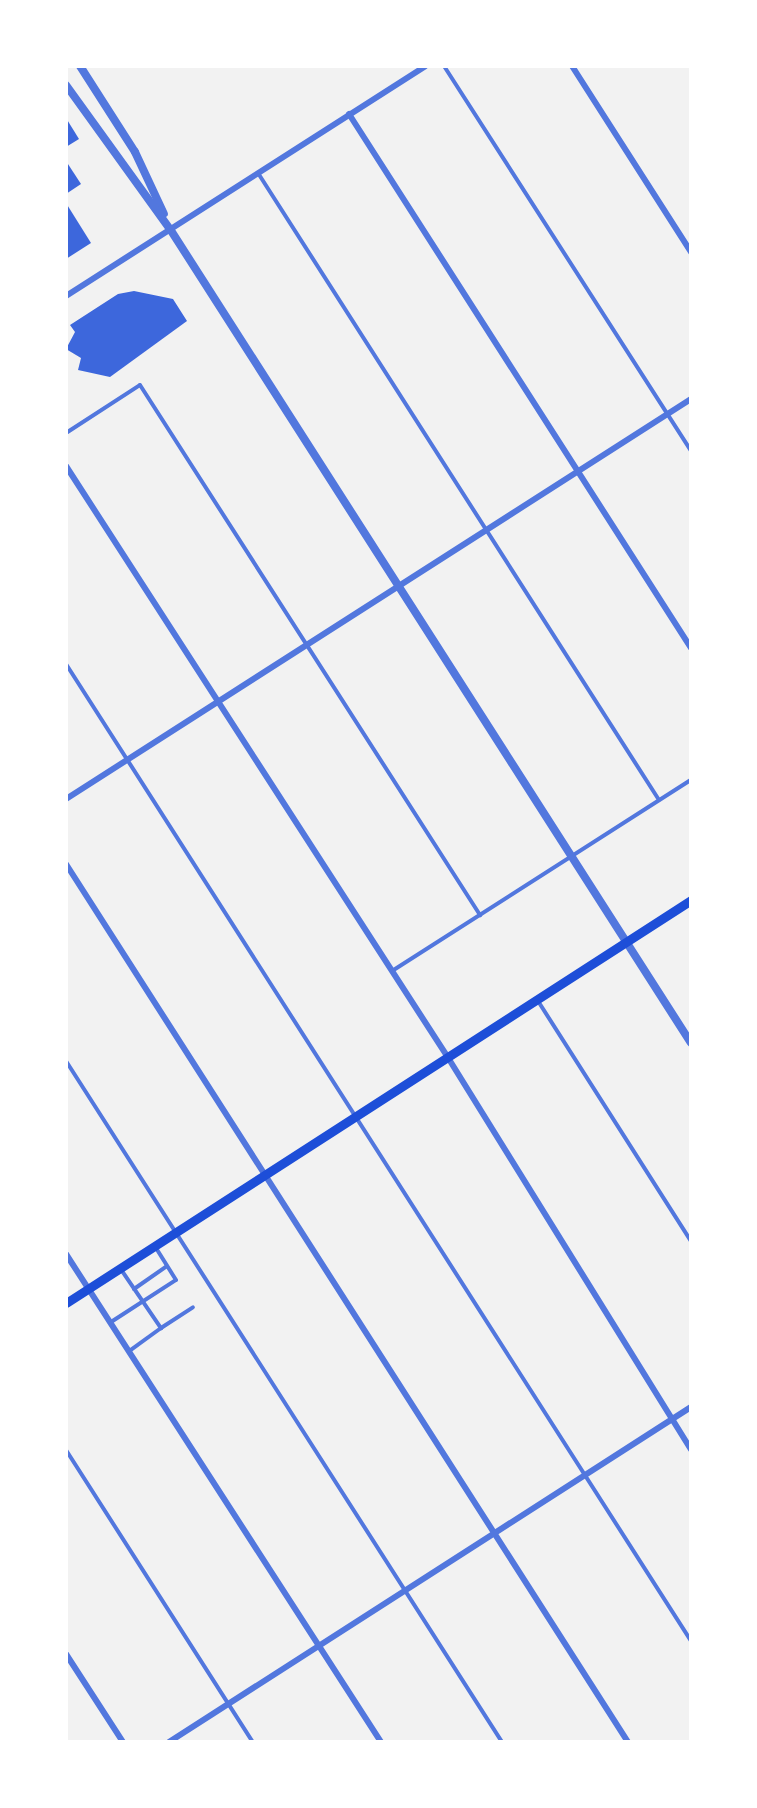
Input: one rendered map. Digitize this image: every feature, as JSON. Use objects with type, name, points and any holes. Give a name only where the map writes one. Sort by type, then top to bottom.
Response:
[{"type":"main road","points":[[66,1303],[174,1230],[691,900]]},
{"type":"street","points":[[80,66],[135,152],[170,228]]},
{"type":"street","points":[[66,296],[425,66]]},
{"type":"street","points":[[572,66],[691,252]]},
{"type":"street","points":[[66,85],[170,228],[691,1043]]},
{"type":"street","points":[[349,114],[691,648]]},
{"type":"street","points":[[66,799],[691,399]]},
{"type":"street","points":[[66,466],[447,1056],[691,1449]]},
{"type":"street","points":[[66,864],[628,1742]]},
{"type":"street","points":[[66,1254],[381,1742]]},
{"type":"street","points":[[169,1742],[230,1705],[691,1407]]},
{"type":"street","points":[[66,1654],[123,1742]]},
{"type":"lane","points":[[444,66],[691,451]]},
{"type":"lane","points":[[258,173],[659,800]]},
{"type":"lane","points":[[66,433],[140,385],[480,915]]},
{"type":"lane","points":[[66,664],[691,1641]]},
{"type":"lane","points":[[392,971],[691,780]]},
{"type":"lane","points":[[536,999],[691,1241]]},
{"type":"lane","points":[[66,1060],[502,1742]]},
{"type":"lane","points":[[111,1322],[176,1280],[154,1245]]},
{"type":"lane","points":[[134,1289],[167,1266]]},
{"type":"lane","points":[[120,1267],[161,1328]]},
{"type":"lane","points":[[129,1351],[193,1307]]},
{"type":"lane","points":[[66,1450],[253,1742]]},
{"type":"building","points":[[66,118],[79,139],[66,147]]},
{"type":"building","points":[[66,161],[81,184],[66,194]]},
{"type":"building","points":[[66,203],[91,243],[66,259]]},
{"type":"building","points":[[134,291],[173,299],[187,321],[110,377],[78,370],[81,358],[66,349],[75,332],[70,325],[118,294]]}]
